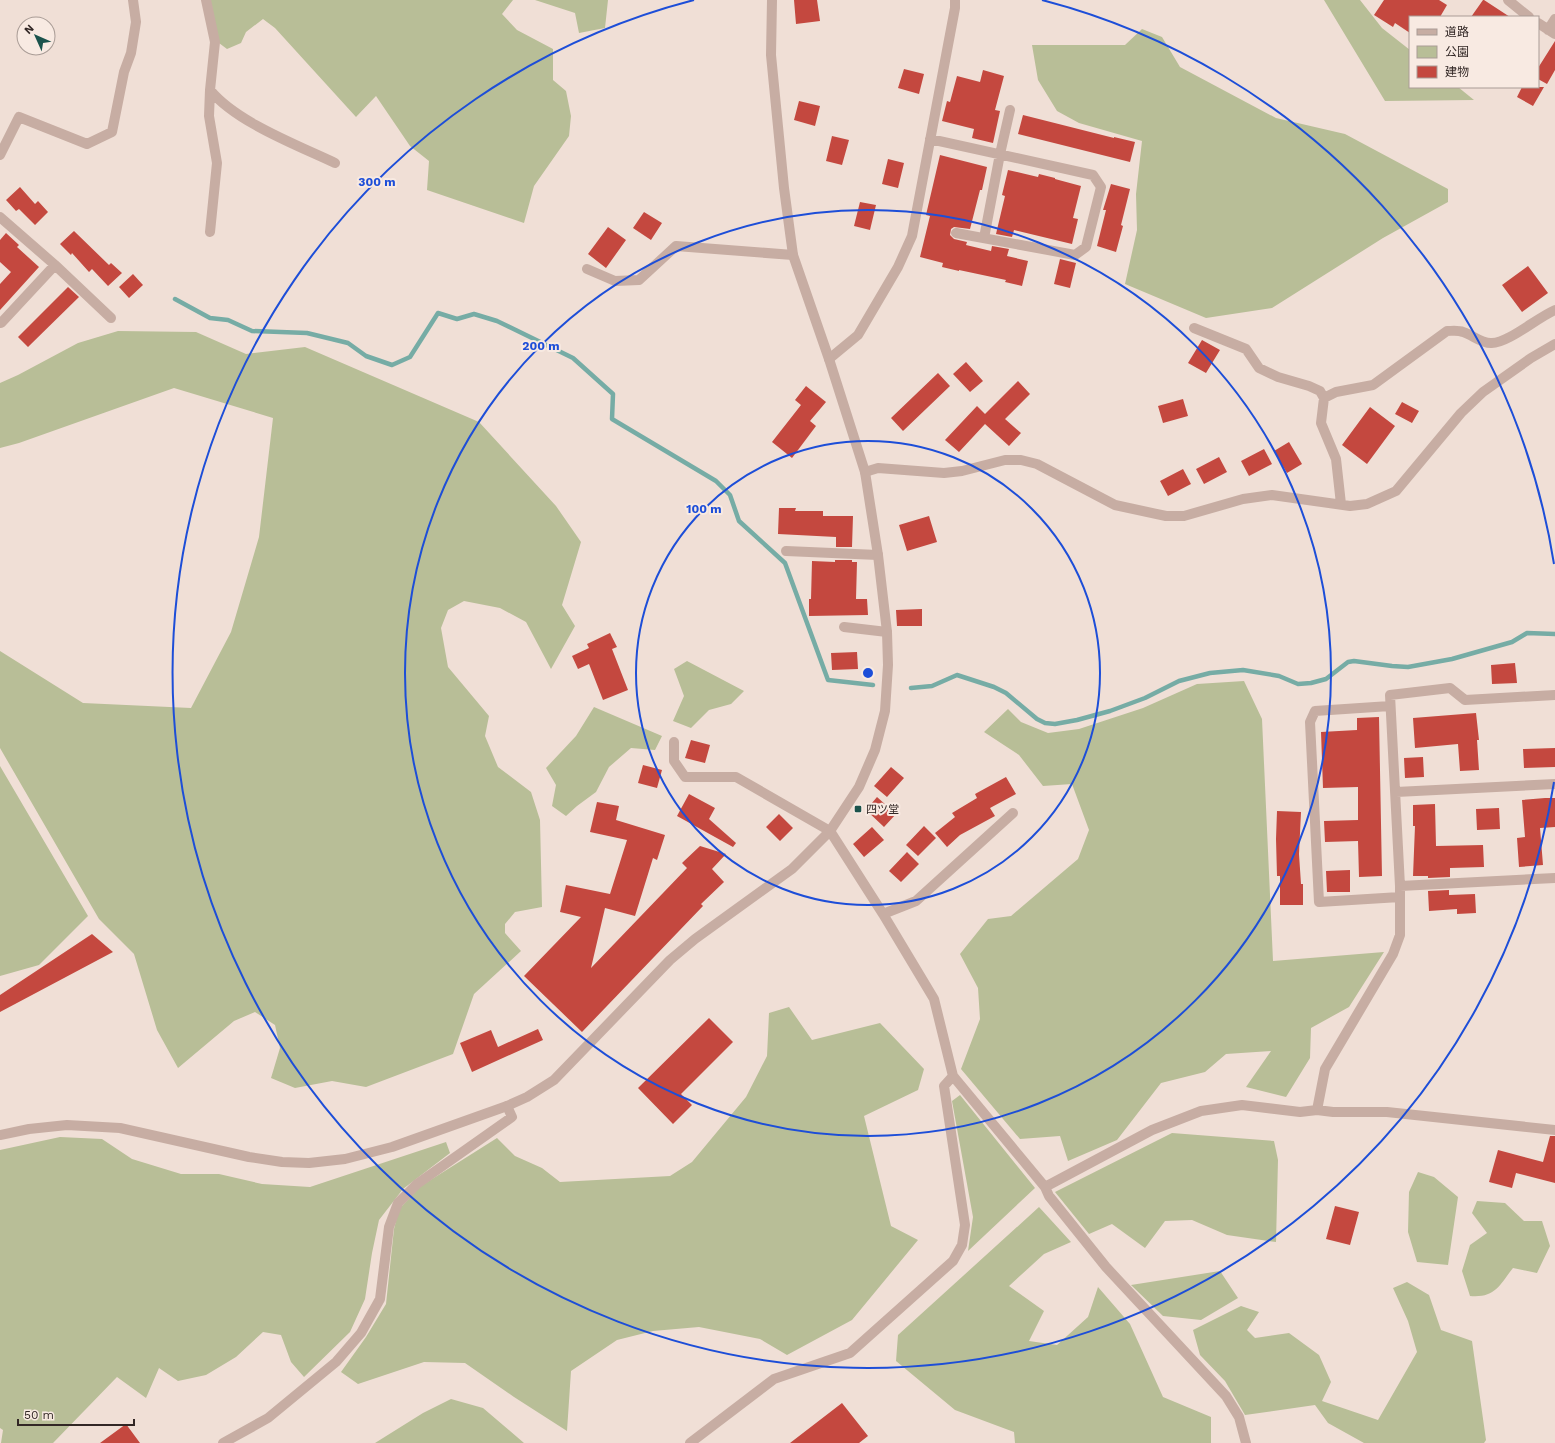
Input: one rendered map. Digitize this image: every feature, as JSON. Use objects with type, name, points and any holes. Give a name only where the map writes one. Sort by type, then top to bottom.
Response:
[{"type":"street","points":[[0,155],[19,117],[86,144],[112,132],[136,22],[133,0]]},
{"type":"street","points":[[206,0],[214,42],[209,116],[218,163],[210,232]]},
{"type":"street","points":[[0,1135],[29,1129],[68,1125],[120,1128],[249,1157],[282,1162],[309,1163],[345,1159],[392,1147],[507,1106],[527,1097],[554,1080],[670,960],[695,939],[792,869],[830,831],[859,787],[875,750],[885,711],[888,665],[887,632],[878,555],[865,472],[794,255],[784,188],[771,55],[772,0]]},
{"type":"street","points":[[829,359],[858,335],[898,267],[912,236],[955,8],[954,0]]},
{"type":"street","points":[[1508,0],[1528,16]]},
{"type":"street","points":[[1539,24],[1552,32],[1555,19]]},
{"type":"street","points":[[210,90],[219,101],[259,127],[335,163]]},
{"type":"street","points":[[984,238],[1010,110]]},
{"type":"street","points":[[930,139],[1093,175],[1100,187],[1086,247],[1076,255],[956,233]]},
{"type":"street","points":[[0,217],[55,265],[111,318]]},
{"type":"street","points":[[586,269],[615,281],[639,280],[676,246],[794,255]]},
{"type":"street","points":[[0,322],[1,323],[55,265]]},
{"type":"street","points":[[1324,398],[1336,392],[1373,385],[1447,331],[1462,331],[1479,340],[1492,344],[1505,340],[1545,314],[1555,310]]},
{"type":"street","points":[[1194,328],[1246,349],[1259,368],[1278,377],[1309,386],[1320,391],[1324,398],[1321,423],[1336,459],[1340,504]]},
{"type":"street","points":[[865,472],[878,468],[944,473],[962,471],[1004,460],[1021,460],[1037,464],[1115,505],[1166,516],[1184,516],[1243,499],[1272,495],[1350,506],[1367,504],[1396,491],[1461,413],[1483,392],[1531,358],[1555,344]]},
{"type":"street","points":[[786,551],[878,555]]},
{"type":"street","points":[[844,627],[887,632]]},
{"type":"street","points":[[1317,1110],[1325,1069],[1393,954],[1400,935],[1400,892],[1396,792],[1390,695],[1450,688],[1465,700],[1555,695]]},
{"type":"street","points":[[1390,706],[1316,711],[1310,722],[1319,902],[1400,892],[1555,878]]},
{"type":"street","points":[[674,742],[674,762],[685,777],[736,777],[830,831],[884,914],[934,999],[953,1076],[1045,1187],[1049,1196],[1106,1267],[1226,1396],[1239,1417],[1246,1443]]},
{"type":"street","points":[[1396,792],[1555,784]]},
{"type":"street","points":[[884,914],[916,900],[1013,813]]},
{"type":"street","points":[[690,1443],[774,1379],[850,1354],[953,1261],[962,1245],[965,1225],[944,1086],[953,1076]]},
{"type":"street","points":[[1045,1187],[1152,1130],[1201,1111],[1242,1105],[1300,1112],[1317,1110],[1333,1112],[1387,1112],[1555,1130]]},
{"type":"street","points":[[223,1443],[268,1418],[336,1362],[361,1333],[380,1299],[389,1227],[398,1203],[417,1184],[512,1117],[507,1106]]},
{"type":"green space","points":[[210,0],[513,0],[502,14],[517,30],[553,49],[553,80],[566,91],[571,116],[569,136],[534,186],[524,223],[427,190],[429,161],[410,146],[376,96],[356,117],[275,28],[263,19],[246,32],[241,43],[227,49],[219,43]]},
{"type":"green space","points":[[535,0],[608,0],[605,28],[579,33],[575,13]]},
{"type":"green space","points":[[1324,0],[1360,0],[1382,28],[1409,49],[1409,88],[1459,88],[1474,100],[1385,101]]},
{"type":"green space","points":[[1142,29],[1162,37],[1180,67],[1276,118],[1345,134],[1448,189],[1448,202],[1383,238],[1272,308],[1206,318],[1125,284],[1137,230],[1136,194],[1142,141],[1079,123],[1057,111],[1038,80],[1032,45],[1125,45]]},
{"type":"green space","points":[[118,331],[196,332],[246,354],[305,347],[479,422],[556,506],[581,542],[562,605],[575,626],[551,669],[526,622],[500,608],[464,601],[448,610],[441,628],[448,667],[489,716],[485,736],[498,767],[531,792],[540,820],[542,907],[515,912],[505,924],[505,933],[521,951],[474,994],[453,1054],[366,1087],[332,1081],[295,1088],[271,1078],[280,1048],[275,1025],[255,1012],[234,1021],[178,1068],[157,1030],[134,954],[99,919],[0,748],[0,651],[83,703],[191,708],[231,632],[259,537],[273,418],[174,388],[19,443],[0,448],[0,383],[78,343]]},
{"type":"green space","points":[[687,661],[744,691],[731,704],[709,710],[691,728],[673,721],[684,696],[674,669]]},
{"type":"green space","points":[[1244,681],[1262,719],[1273,961],[1384,952],[1349,1007],[1311,1028],[1310,1058],[1286,1097],[1246,1087],[1271,1051],[1226,1054],[1205,1072],[1161,1083],[1117,1140],[1068,1161],[1060,1136],[1020,1139],[961,1069],[980,1019],[978,988],[960,954],[988,919],[1011,916],[1078,859],[1089,830],[1072,784],[1043,786],[1019,755],[984,732],[1008,709],[1021,722],[1048,733],[1079,729],[1143,708],[1197,684]]},
{"type":"green space","points":[[594,707],[662,736],[655,750],[631,748],[609,767],[596,792],[566,816],[552,806],[556,785],[546,768],[576,736]]},
{"type":"green space","points":[[0,766],[88,916],[39,965],[0,976]]},
{"type":"green space","points":[[789,1007],[812,1040],[880,1023],[924,1069],[918,1090],[864,1116],[891,1226],[918,1240],[852,1320],[787,1355],[760,1339],[699,1327],[653,1331],[617,1340],[571,1371],[567,1431],[465,1363],[424,1362],[358,1384],[341,1372],[366,1337],[386,1304],[394,1229],[399,1209],[421,1186],[497,1138],[515,1156],[542,1168],[560,1182],[670,1176],[692,1162],[746,1097],[767,1056],[769,1013]]},
{"type":"green space","points":[[960,1095],[1035,1188],[968,1251],[973,1217],[952,1101]]},
{"type":"green space","points":[[1172,1133],[1274,1141],[1278,1160],[1276,1242],[1227,1235],[1192,1220],[1165,1221],[1145,1248],[1112,1224],[1089,1234],[1055,1192]]},
{"type":"green space","points":[[60,1137],[102,1139],[132,1159],[181,1174],[219,1174],[262,1184],[310,1187],[446,1142],[450,1153],[403,1189],[379,1220],[365,1299],[350,1332],[304,1377],[291,1362],[281,1335],[263,1332],[236,1357],[206,1375],[178,1381],[159,1368],[146,1398],[117,1377],[53,1443],[1,1443],[3,1430],[0,1428],[0,1150]]},
{"type":"green space","points":[[1418,1172],[1434,1177],[1458,1197],[1448,1265],[1417,1262],[1408,1232],[1409,1192]]},
{"type":"green space","points":[[1477,1201],[1505,1203],[1524,1221],[1542,1221],[1550,1246],[1537,1273],[1513,1268],[1496,1290],[1485,1295],[1470,1296],[1462,1271],[1470,1245],[1487,1233],[1472,1213]]},
{"type":"green space","points":[[1039,1207],[1071,1242],[1044,1254],[1009,1286],[1044,1311],[1029,1341],[1057,1345],[1088,1317],[1098,1287],[1130,1324],[1163,1397],[1211,1417],[1211,1443],[1015,1443],[1014,1432],[955,1410],[896,1361],[898,1335]]},
{"type":"green space","points":[[1220,1271],[1238,1298],[1201,1320],[1163,1316],[1131,1285]]},
{"type":"green space","points":[[1407,1282],[1429,1295],[1441,1330],[1472,1341],[1486,1440],[1484,1443],[1364,1443],[1328,1423],[1315,1405],[1245,1415],[1225,1381],[1200,1355],[1193,1330],[1241,1306],[1259,1312],[1247,1330],[1255,1338],[1289,1333],[1319,1355],[1331,1382],[1322,1401],[1378,1420],[1417,1352],[1408,1321],[1393,1288]]},
{"type":"green space","points":[[451,1399],[483,1408],[524,1443],[375,1443],[423,1413]]},
{"type":"building","points":[[794,0],[817,0],[820,21],[796,24]]},
{"type":"building","points":[[1384,0],[1439,0],[1447,5],[1441,16],[1409,16],[1409,32],[1395,23],[1393,27],[1374,15]]},
{"type":"building","points":[[1484,0],[1508,16],[1472,16]]},
{"type":"building","points":[[1555,41],[1555,70],[1547,84],[1539,80],[1539,66]]},
{"type":"building","points":[[904,69],[924,74],[919,94],[898,88]]},
{"type":"building","points":[[983,70],[1004,76],[995,110],[1000,111],[993,143],[972,138],[974,129],[942,121],[947,101],[950,102],[957,76],[980,82]]},
{"type":"building","points":[[1544,87],[1533,106],[1517,97],[1522,88]]},
{"type":"building","points":[[799,101],[820,106],[815,126],[794,120]]},
{"type":"building","points":[[1023,115],[1135,142],[1130,162],[1018,134]]},
{"type":"building","points":[[832,136],[849,140],[842,165],[826,161]]},
{"type":"building","points":[[940,155],[987,167],[982,190],[980,190],[970,229],[954,227],[951,229],[950,235],[954,239],[967,242],[966,245],[991,251],[992,246],[1009,249],[1007,256],[1028,261],[1022,286],[1005,282],[1006,280],[942,267],[943,263],[920,257],[930,216],[926,215]]},
{"type":"building","points":[[888,159],[904,163],[898,188],[882,184]]},
{"type":"building","points":[[1008,170],[1038,177],[1039,174],[1081,186],[1073,218],[1078,219],[1072,244],[1014,230],[1012,237],[996,234],[1005,196],[1002,195]]},
{"type":"building","points":[[1111,184],[1130,189],[1116,252],[1097,246],[1106,210],[1103,210]]},
{"type":"building","points":[[20,187],[35,204],[38,201],[48,212],[35,225],[19,209],[16,211],[6,200]]},
{"type":"building","points":[[860,202],[876,205],[870,230],[854,226]]},
{"type":"building","points":[[644,212],[662,223],[651,240],[633,228]]},
{"type":"building","points":[[608,227],[626,240],[606,268],[588,254]]},
{"type":"building","points":[[74,231],[109,265],[111,263],[122,273],[108,286],[92,269],[89,272],[72,253],[71,255],[60,244]]},
{"type":"building","points":[[6,233],[19,245],[17,247],[39,267],[0,310],[0,284],[11,272],[0,262],[0,240]]},
{"type":"building","points":[[1060,259],[1076,263],[1070,288],[1054,284]]},
{"type":"building","points":[[1528,266],[1548,293],[1522,312],[1502,285]]},
{"type":"building","points":[[133,274],[143,285],[129,298],[119,287]]},
{"type":"building","points":[[68,287],[79,297],[28,347],[18,337]]},
{"type":"building","points":[[1202,340],[1220,350],[1206,373],[1188,363]]},
{"type":"building","points":[[966,362],[983,381],[970,392],[953,374]]},
{"type":"building","points":[[938,373],[950,386],[903,431],[891,418]]},
{"type":"building","points":[[1018,381],[1030,394],[1005,419],[1021,433],[1009,446],[985,424],[959,452],[945,440],[977,406],[985,414]]},
{"type":"building","points":[[806,386],[826,402],[810,421],[816,426],[792,458],[772,442],[801,405],[795,400]]},
{"type":"building","points":[[1183,399],[1188,416],[1163,423],[1158,406]]},
{"type":"building","points":[[1402,402],[1419,411],[1412,423],[1395,414]]},
{"type":"building","points":[[1370,407],[1395,426],[1367,464],[1342,445]]},
{"type":"building","points":[[1289,442],[1302,464],[1287,473],[1274,451]]},
{"type":"building","points":[[1264,449],[1272,464],[1249,476],[1241,461]]},
{"type":"building","points":[[1219,457],[1227,472],[1204,484],[1196,469]]},
{"type":"building","points":[[1183,469],[1191,484],[1168,496],[1160,481]]},
{"type":"building","points":[[779,508],[796,508],[795,511],[823,511],[823,516],[853,516],[852,547],[836,547],[836,537],[778,534]]},
{"type":"building","points":[[929,516],[937,542],[907,551],[899,525]]},
{"type":"building","points":[[835,560],[852,560],[852,562],[857,562],[856,599],[867,599],[868,615],[809,616],[812,561],[835,562]]},
{"type":"building","points":[[922,609],[922,626],[897,626],[896,610]]},
{"type":"building","points":[[610,633],[617,647],[612,649],[628,690],[603,700],[589,664],[578,669],[572,656],[589,648],[587,644]]},
{"type":"building","points":[[857,652],[858,669],[832,670],[831,653]]},
{"type":"building","points":[[1515,663],[1517,683],[1492,684],[1491,665]]},
{"type":"building","points":[[1476,713],[1479,740],[1477,740],[1479,770],[1460,771],[1458,744],[1415,748],[1413,718]]},
{"type":"building","points":[[1379,717],[1382,876],[1359,877],[1358,841],[1325,842],[1324,821],[1358,820],[1358,787],[1323,788],[1321,732],[1357,730],[1357,718]]},
{"type":"building","points":[[691,740],[710,745],[705,763],[685,758]]},
{"type":"building","points":[[1555,748],[1555,767],[1524,768],[1523,749]]},
{"type":"building","points":[[1423,757],[1424,777],[1405,778],[1404,758]]},
{"type":"building","points":[[643,765],[662,770],[657,788],[638,783]]},
{"type":"building","points":[[891,767],[904,778],[887,797],[874,786]]},
{"type":"building","points":[[1006,777],[1016,794],[990,808],[995,816],[960,835],[947,847],[935,833],[955,817],[952,813],[977,798],[975,794]]},
{"type":"building","points":[[689,794],[715,808],[709,819],[736,843],[733,847],[677,816]]},
{"type":"building","points":[[877,797],[896,814],[884,827],[866,810]]},
{"type":"building","points":[[1555,798],[1555,827],[1540,828],[1543,865],[1519,867],[1517,838],[1525,837],[1522,800]]},
{"type":"building","points":[[597,802],[619,806],[616,820],[665,835],[657,860],[653,858],[635,916],[605,908],[591,968],[687,868],[682,863],[700,846],[726,854],[712,869],[724,882],[701,904],[703,906],[582,1032],[524,976],[581,917],[560,912],[566,885],[610,894],[627,840],[590,832]]},
{"type":"building","points":[[1435,804],[1436,846],[1483,845],[1484,867],[1450,868],[1450,877],[1428,878],[1428,876],[1413,876],[1415,826],[1413,826],[1413,805]]},
{"type":"building","points":[[1499,808],[1500,829],[1477,830],[1476,809]]},
{"type":"building","points":[[1277,811],[1301,812],[1299,854],[1301,884],[1303,884],[1303,905],[1280,905],[1280,876],[1277,876]]},
{"type":"building","points":[[779,814],[793,828],[780,841],[766,827]]},
{"type":"building","points":[[924,826],[936,838],[918,856],[906,845]]},
{"type":"building","points":[[872,827],[884,840],[864,857],[853,844]]},
{"type":"building","points":[[907,852],[919,864],[901,882],[889,871]]},
{"type":"building","points":[[1350,870],[1350,892],[1327,892],[1326,871]]},
{"type":"building","points":[[1449,890],[1449,895],[1475,894],[1476,913],[1457,914],[1457,909],[1429,911],[1428,891]]},
{"type":"building","points":[[92,934],[113,952],[0,1012],[0,995]]},
{"type":"building","points":[[709,1018],[733,1042],[681,1094],[692,1105],[673,1124],[638,1088]]},
{"type":"building","points":[[538,1029],[543,1040],[472,1072],[460,1043],[491,1030],[498,1047]]},
{"type":"building","points":[[1550,1136],[1555,1136],[1555,1183],[1516,1173],[1512,1188],[1489,1182],[1498,1150],[1543,1162]]},
{"type":"building","points":[[1335,1206],[1359,1212],[1350,1245],[1326,1239]]},
{"type":"building","points":[[842,1403],[868,1436],[859,1443],[790,1443]]},
{"type":"building","points":[[126,1424],[140,1443],[100,1443]]},
{"type":"waterway","points":[[175,299],[210,318],[228,320],[252,331],[307,333],[348,343],[366,356],[392,365],[410,357],[438,313],[457,319],[474,314],[497,321],[573,358],[613,394],[612,419],[716,481],[730,495],[739,521],[785,563],[828,680],[873,685]]},
{"type":"waterway","points":[[911,688],[932,686],[957,675],[994,687],[1006,693],[1037,719],[1045,723],[1055,724],[1110,711],[1145,698],[1179,681],[1210,673],[1243,670],[1279,676],[1298,684],[1311,683],[1326,679],[1348,662],[1354,661],[1408,667],[1452,659],[1512,642],[1527,633],[1555,634]]},
{"type":"place","name":"四ツ堂","points":[[858,809]]}]
